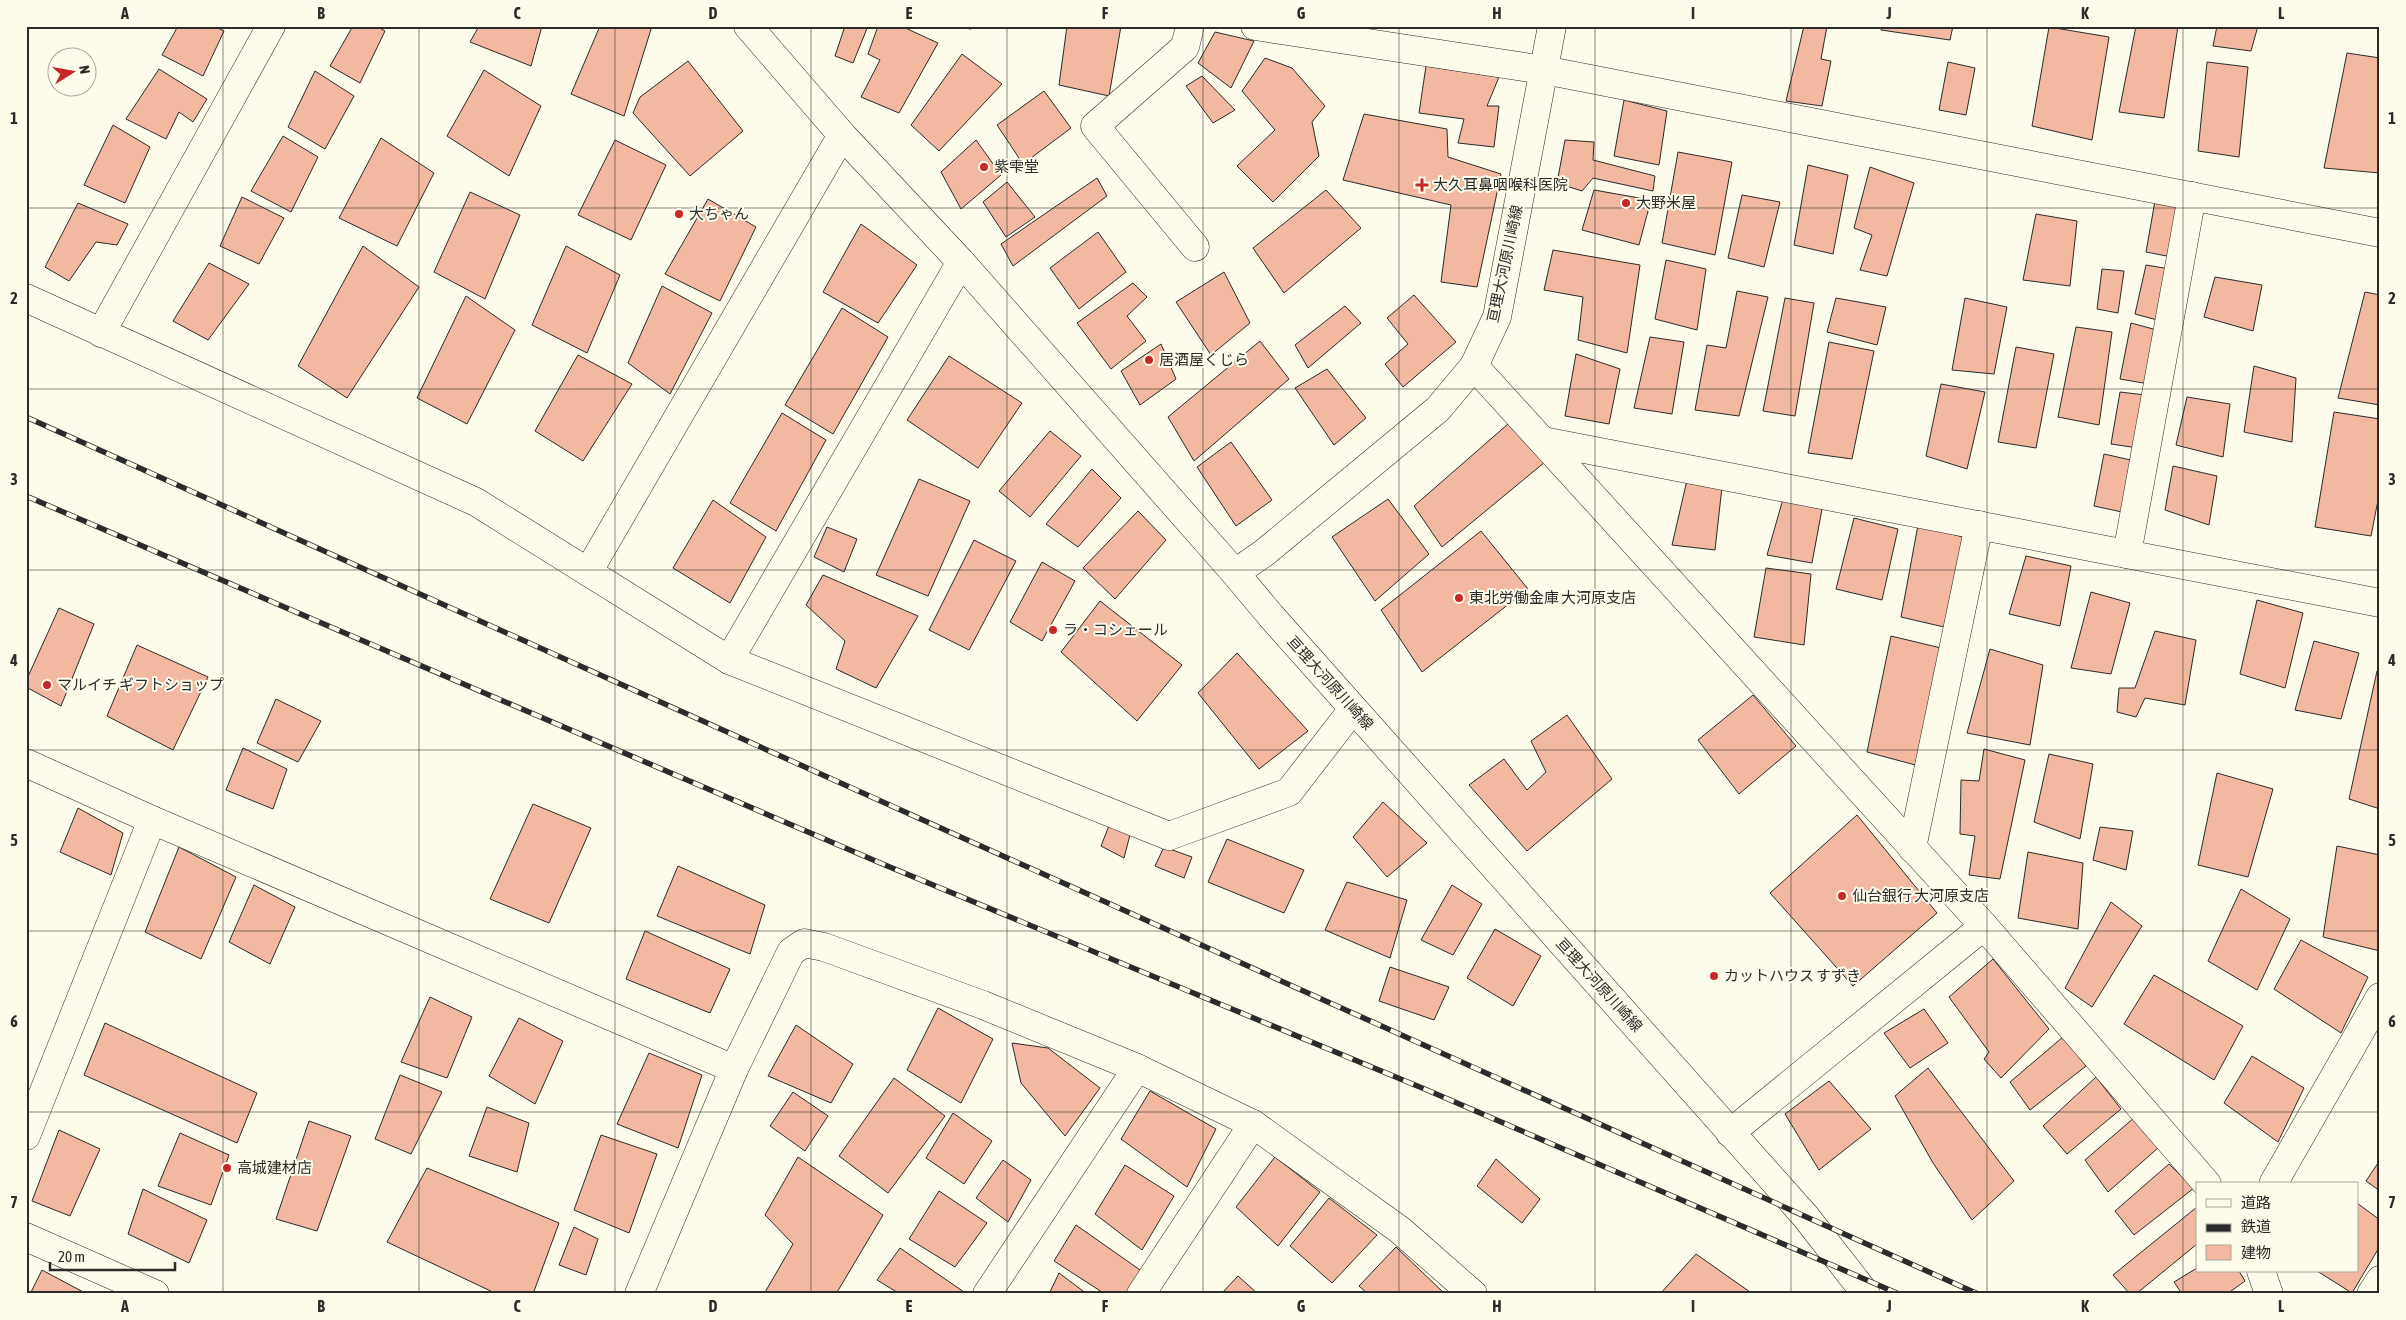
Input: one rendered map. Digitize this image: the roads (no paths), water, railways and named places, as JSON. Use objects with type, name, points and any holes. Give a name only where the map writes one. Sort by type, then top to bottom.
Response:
[{"type":"street","points":[[101,333],[271,26]]},
{"type":"street","points":[[748,26],[842,135],[961,262],[1235,573]]},
{"type":"street","points":[[1190,26],[1185,47],[1095,126],[1195,247]]},
{"type":"street","points":[[1255,26],[1544,70],[2380,233]]},
{"type":"street","name":"亘理大河原川崎線","points":[[1552,26],[1497,317],[1474,366],[1438,409],[1264,553],[1235,573],[1353,709],[1806,1217],[1866,1294]]},
{"type":"street","points":[[588,572],[842,135]]},
{"type":"street","points":[[2127,554],[2192,196]]},
{"type":"street","points":[[729,660],[961,262]]},
{"type":"street","points":[[26,298],[476,502],[729,660],[1169,836],[1289,792],[1353,709]]},
{"type":"street","points":[[1474,366],[1984,926],[2205,1182]]},
{"type":"street","points":[[1543,441],[2380,603]]},
{"type":"street","points":[[1912,848],[1979,525]]},
{"type":"street","points":[[26,763],[152,820],[734,1069]]},
{"type":"street","points":[[26,1136],[152,820]]},
{"type":"street","points":[[1730,1133],[1984,926]]},
{"type":"street","points":[[639,1294],[734,1069],[791,952],[804,943],[824,947],[983,1005],[1137,1068],[1253,1124],[1400,1230],[1473,1294]]},
{"type":"street","points":[[2273,1182],[2380,997]]},
{"type":"street","points":[[987,1294],[1137,1068]]},
{"type":"street","points":[[1141,1294],[1253,1124]]},
{"type":"street","points":[[26,1237],[155,1294]]},
{"type":"street","points":[[2261,1272],[2269,1294]]},
{"type":"street","points":[[2371,1294],[2380,1280]]},
{"type":"railway","points":[[26,417],[1978,1294]]},
{"type":"railway","points":[[26,496],[885,865],[1427,1090],[1899,1294]]},
{"type":"place","name":"紫雫堂","points":[[984,167]]},
{"type":"place","name":"大久耳鼻咽喉科医院","points":[[1422,185]]},
{"type":"place","name":"大野米屋","points":[[1626,203]]},
{"type":"place","name":"大ちゃん","points":[[679,214]]},
{"type":"place","name":"居酒屋くじら","points":[[1149,360]]},
{"type":"place","name":"東北労働金庫 大河原支店","points":[[1459,598]]},
{"type":"place","name":"ラ・コシェール","points":[[1053,630]]},
{"type":"place","name":"マルイチ ギフトショップ","points":[[47,685]]},
{"type":"place","name":"仙台銀行 大河原支店","points":[[1842,896]]},
{"type":"place","name":"カットハウス すずき","points":[[1714,976]]},
{"type":"place","name":"高城建材店","points":[[227,1168]]}]
